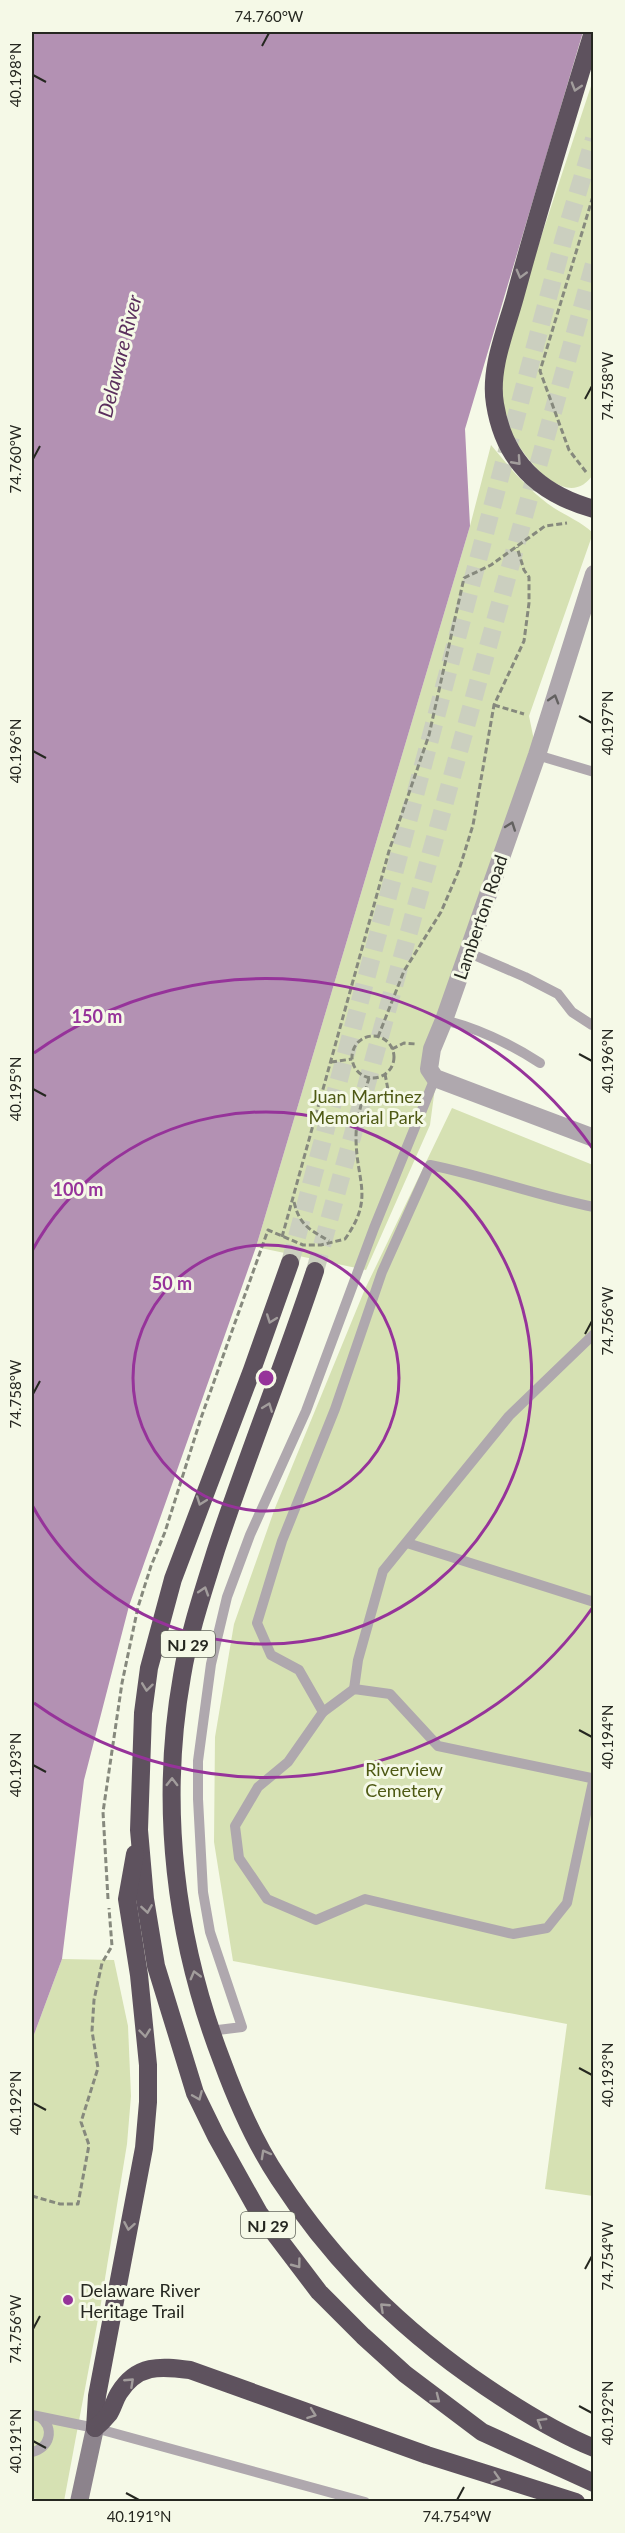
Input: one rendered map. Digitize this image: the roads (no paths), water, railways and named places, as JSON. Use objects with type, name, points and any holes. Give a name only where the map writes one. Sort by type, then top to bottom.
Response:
[{"type":"highway","points":[[593,32],[540,201],[497,362],[494,402],[511,454],[542,488],[575,504],[594,509]]},
{"type":"highway","name":"NJ 29","points":[[290,1263],[252,1370],[172,1579],[149,1668],[143,1713],[139,1830],[145,1899],[156,1966],[195,2093],[259,2213],[319,2292],[405,2374],[482,2432],[594,2483]]},
{"type":"highway","name":"NJ 29","points":[[315,1271],[278,1380],[233,1500],[196,1613],[181,1677],[171,1779],[172,1822],[177,1893],[190,1958],[210,2031],[242,2113],[278,2179],[316,2230],[379,2302],[448,2361],[547,2425],[594,2448]]},
{"type":"highway","points":[[95,2428],[97,2396],[144,2148],[148,2102],[147,2055],[128,1899],[139,1830]]},
{"type":"highway","points":[[95,2428],[109,2414],[118,2394],[129,2380],[140,2373],[164,2366],[190,2370],[450,2463],[576,2502]]},
{"type":"street","name":"Lamberton Road","points":[[433,1082],[429,1069],[432,1049],[537,755],[594,574]]},
{"type":"street","points":[[433,1082],[594,1138]]},
{"type":"street","points":[[79,2502],[95,2428]]},
{"type":"lane","points":[[537,755],[594,772]]},
{"type":"lane","points":[[467,952],[558,994],[572,1012],[592,1025]]},
{"type":"lane","points":[[444,1020],[476,1028],[500,1038],[540,1063]]},
{"type":"lane","points":[[210,2031],[242,2027],[210,1932],[203,1892],[199,1843],[198,1761],[211,1664],[220,1625],[250,1535],[306,1411],[374,1228],[433,1082]]},
{"type":"lane","points":[[323,1712],[299,1670],[271,1655],[257,1623],[282,1541],[335,1409],[382,1272],[430,1165],[466,1172],[551,1199],[594,1207]]},
{"type":"lane","points":[[354,1689],[358,1660],[383,1571],[509,1416],[594,1334]]},
{"type":"lane","points":[[407,1543],[594,1602]]},
{"type":"lane","points":[[354,1689],[390,1694],[438,1746],[592,1778],[567,1903],[547,1928],[513,1934],[365,1899],[316,1920],[267,1899],[239,1858],[235,1826],[258,1787],[288,1762],[323,1712],[354,1689]]},
{"type":"lane","points":[[36,2416],[95,2428],[365,2502]]},
{"type":"lane","points":[[32,2451],[44,2447],[49,2437],[48,2425],[36,2416]]},
{"type":"water","name":"Delaware River","points":[[32,32],[583,32],[465,429],[470,526],[256,1247],[129,1606],[84,1780],[62,1959],[32,2040]]},
{"type":"tunnel","points":[[290,1263],[564,238],[594,139]]},
{"type":"tunnel","points":[[315,1271],[594,264]]},
{"type":"place","name":"Delaware River Heritage Trail","points":[[68,2300]]},
{"type":"park label","name":"Juan Martinez Memorial Park","points":[[366,1106]]},
{"type":"park label","name":"Riverview Cemetery","points":[[404,1779]]}]
